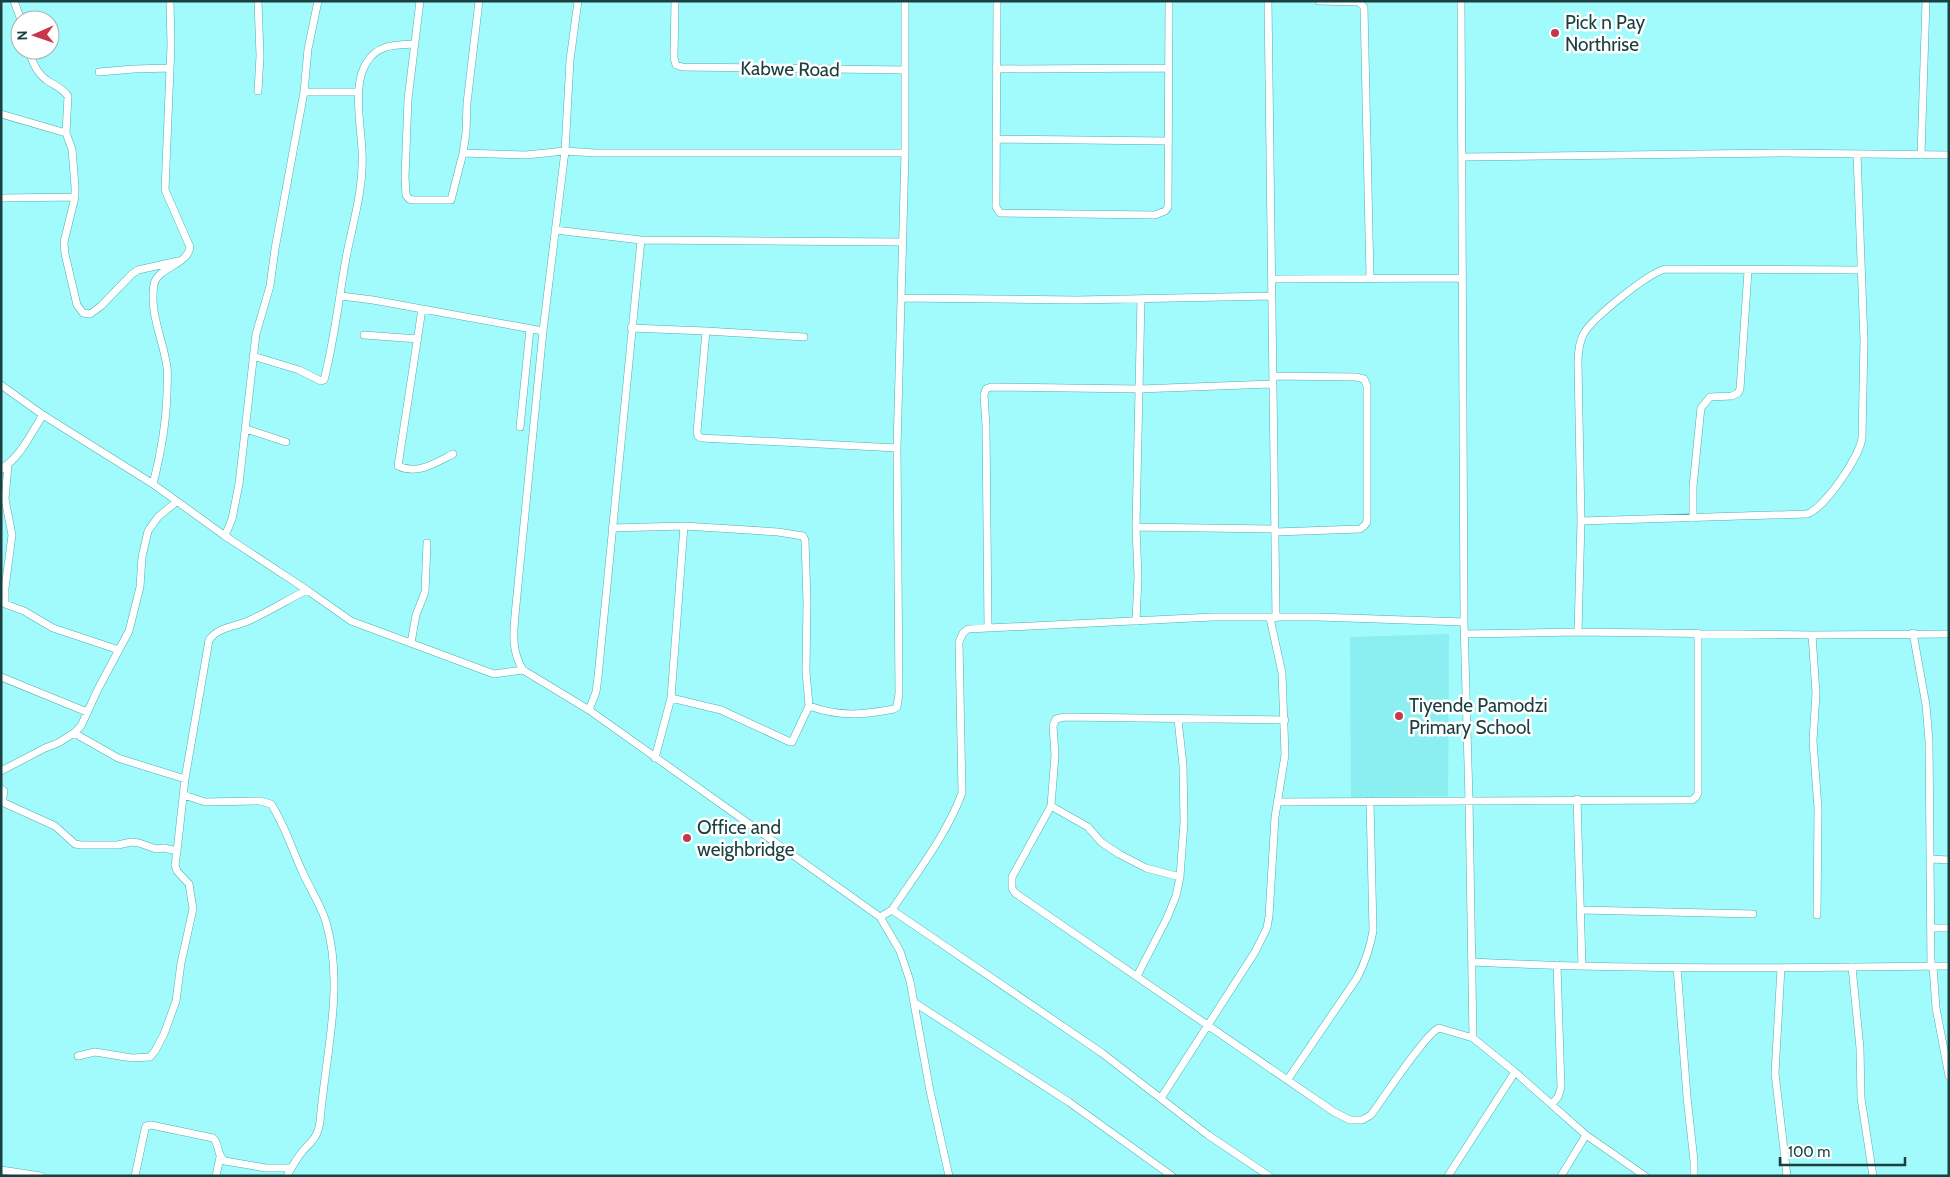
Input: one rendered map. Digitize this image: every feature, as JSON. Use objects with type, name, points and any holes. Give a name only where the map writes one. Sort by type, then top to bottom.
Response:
[{"type":"street","points":[[153,484],[164,442],[167,416],[167,368],[154,315],[154,284],[157,278],[187,256],[190,247],[165,190],[170,68],[170,1]]},
{"type":"street","points":[[258,1],[260,56],[258,91]]},
{"type":"street","points":[[225,536],[232,519],[246,429],[256,334],[270,286],[275,248],[304,92],[308,49],[318,1]]},
{"type":"street","points":[[420,1],[408,99],[405,177],[407,197],[413,200],[451,200],[463,153],[479,1]]},
{"type":"street","points":[[578,1],[570,60],[566,151],[543,332],[513,641],[517,660],[523,670],[589,710],[880,917],[904,958],[915,1002],[930,1091],[949,1176]]},
{"type":"street","name":"Kabwe Road","points":[[674,1],[674,58],[676,65],[692,67],[904,70]]},
{"type":"street","points":[[809,706],[824,712],[843,715],[866,714],[894,709],[897,707],[899,693],[897,448],[905,153],[904,1]]},
{"type":"street","points":[[997,1],[998,139],[996,207],[1000,213],[1155,215],[1165,211],[1168,207],[1169,1]]},
{"type":"street","points":[[1161,1098],[1255,952],[1267,928],[1273,839],[1285,755],[1282,674],[1273,618],[1275,530],[1268,1]]},
{"type":"street","points":[[1319,1],[1359,2],[1364,7],[1370,278]]},
{"type":"street","points":[[1460,1],[1464,634],[1473,1038]]},
{"type":"street","points":[[1921,155],[1926,1]]},
{"type":"street","points":[[253,356],[299,370],[323,382],[329,360],[363,175],[358,92],[367,62],[376,52],[391,44],[414,44]]},
{"type":"street","points":[[31,60],[37,70],[47,80],[64,90],[68,96],[66,133],[72,149],[74,197],[64,242],[77,305],[83,313],[90,314],[101,306],[138,270],[180,260]]},
{"type":"street","points":[[98,72],[134,68],[170,68]]},
{"type":"street","points":[[996,68],[1169,68]]},
{"type":"street","points":[[304,92],[358,92]]},
{"type":"street","points":[[1,114],[66,133]]},
{"type":"street","points":[[998,139],[1167,141]]},
{"type":"street","points":[[463,153],[526,155],[566,151],[595,153],[905,153]]},
{"type":"street","points":[[1581,521],[1807,514],[1815,510],[1840,481],[1861,446],[1862,438],[1864,340],[1857,154]]},
{"type":"street","points":[[1462,157],[1949,155]]},
{"type":"street","points":[[1,198],[74,197]]},
{"type":"street","points":[[555,230],[640,240],[902,242]]},
{"type":"street","points":[[589,710],[596,692],[598,677],[640,240]]},
{"type":"street","points":[[1578,632],[1581,521],[1578,363],[1579,348],[1584,333],[1595,320],[1652,274],[1665,269],[1748,271],[1860,270]]},
{"type":"street","points":[[1693,518],[1693,487],[1701,408],[1710,397],[1732,396],[1738,393],[1740,389],[1748,271]]},
{"type":"street","points":[[1272,279],[1461,278]]},
{"type":"street","points":[[341,296],[543,332]]},
{"type":"street","points":[[901,298],[1141,299],[1272,296]]},
{"type":"street","points":[[1136,621],[1138,577],[1136,528],[1138,389],[1141,299]]},
{"type":"street","points":[[422,309],[398,466],[420,470],[453,454]]},
{"type":"street","points":[[631,328],[804,337]]},
{"type":"street","points":[[520,427],[530,329]]},
{"type":"street","points":[[706,331],[698,436],[897,448]]},
{"type":"street","points":[[364,335],[418,340]]},
{"type":"street","points":[[1136,528],[1275,530],[1360,529],[1364,526],[1367,522],[1367,386],[1364,379],[1356,376],[1273,376]]},
{"type":"street","points":[[988,628],[984,395],[986,389],[991,387],[1138,389],[1273,384]]},
{"type":"street","points":[[1,386],[43,415],[153,484],[176,502],[307,590],[351,622],[494,674],[523,670]]},
{"type":"street","points":[[522,402],[536,403]]},
{"type":"street","points":[[43,415],[19,452],[4,467],[5,500],[12,535],[5,588],[5,604],[24,611],[53,628],[119,650]]},
{"type":"street","points":[[246,429],[286,442]]},
{"type":"street","points":[[1,771],[45,748],[58,744],[81,726],[129,631],[140,587],[143,549],[148,531],[158,518],[176,502]]},
{"type":"street","points":[[612,528],[684,526],[778,532],[803,536],[805,540],[807,602],[806,671],[809,706],[792,742],[788,742],[721,710],[671,698]]},
{"type":"street","points":[[655,758],[671,698],[684,526]]},
{"type":"street","points":[[411,643],[416,615],[425,592],[427,543]]},
{"type":"street","points":[[78,1056],[95,1052],[132,1058],[150,1056],[155,1051],[164,1034],[176,1001],[181,963],[193,909],[189,884],[177,871],[176,866],[185,779],[209,640],[213,634],[220,630],[246,622],[307,590]]},
{"type":"street","points":[[880,917],[892,910],[943,833],[955,812],[962,793],[959,642],[963,633],[968,629],[1213,617],[1318,617],[1464,622]]},
{"type":"street","points":[[1464,634],[1578,632],[1812,635],[1949,634]]},
{"type":"street","points":[[1277,802],[1577,799],[1688,801],[1696,798],[1698,793],[1698,633]]},
{"type":"street","points":[[1913,633],[1928,719],[1932,967],[1936,1008],[1949,1076]]},
{"type":"street","points":[[1812,635],[1816,692],[1813,742],[1818,808],[1817,915]]},
{"type":"street","points":[[1,677],[87,712]]},
{"type":"street","points":[[1285,720],[1065,717],[1056,719],[1053,726],[1055,755],[1052,806],[1012,877],[1012,888],[1015,893],[1334,1112],[1350,1120],[1362,1120],[1371,1115],[1424,1041],[1438,1028],[1458,1032],[1473,1038],[1515,1072],[1586,1135],[1646,1176]]},
{"type":"street","points":[[1136,976],[1167,918],[1176,896],[1180,877],[1184,822],[1183,765],[1178,720]]},
{"type":"street","points":[[74,733],[118,758],[185,779]]},
{"type":"street","points":[[1,788],[4,791],[2,802],[55,826],[75,844],[118,846],[131,842],[156,849],[164,848],[177,851]]},
{"type":"street","points":[[184,795],[205,802],[260,801],[270,804],[278,814],[303,874],[325,919],[334,957],[335,987],[320,1122],[318,1134],[313,1142],[303,1151],[287,1176]]},
{"type":"street","points":[[1577,799],[1582,966]]},
{"type":"street","points":[[1288,1079],[1364,966],[1373,931],[1370,801]]},
{"type":"street","points":[[1052,806],[1088,827],[1101,842],[1118,854],[1146,868],[1180,877]]},
{"type":"street","points":[[1931,859],[1949,860]]},
{"type":"street","points":[[892,910],[1102,1053],[1208,1135],[1269,1176]]},
{"type":"street","points":[[1581,910],[1753,914]]},
{"type":"street","points":[[1932,928],[1949,928]]},
{"type":"street","points":[[1472,962],[1557,966],[1781,968],[1949,966]]},
{"type":"street","points":[[1552,1104],[1561,1088],[1557,966]]},
{"type":"street","points":[[1677,967],[1686,1097],[1694,1161],[1694,1176]]},
{"type":"street","points":[[1852,967],[1860,1048],[1861,1098],[1873,1176]]},
{"type":"street","points":[[1781,968],[1775,1073],[1786,1176]]},
{"type":"street","points":[[915,1002],[1069,1102],[1172,1176]]},
{"type":"street","points":[[1448,1176],[1515,1072]]},
{"type":"street","points":[[135,1176],[145,1129],[146,1126],[151,1125],[213,1138],[216,1141],[220,1157],[216,1176]]},
{"type":"street","points":[[1561,1176],[1586,1135]]},
{"type":"street","points":[[220,1157],[228,1162],[266,1168],[291,1168]]},
{"type":"street","points":[[1,1170],[41,1176]]},
{"type":"shaded area","name":"Tiyende Pamodzi Primary School","points":[[1449,634],[1448,796],[1351,797],[1350,637]]},
{"type":"place","name":"Pick n Pay Northrise","points":[[1555,33]]},
{"type":"place","name":"Tiyende Pamodzi Primary School","points":[[1399,716]]},
{"type":"place","name":"Office and weighbridge","points":[[687,838]]}]
